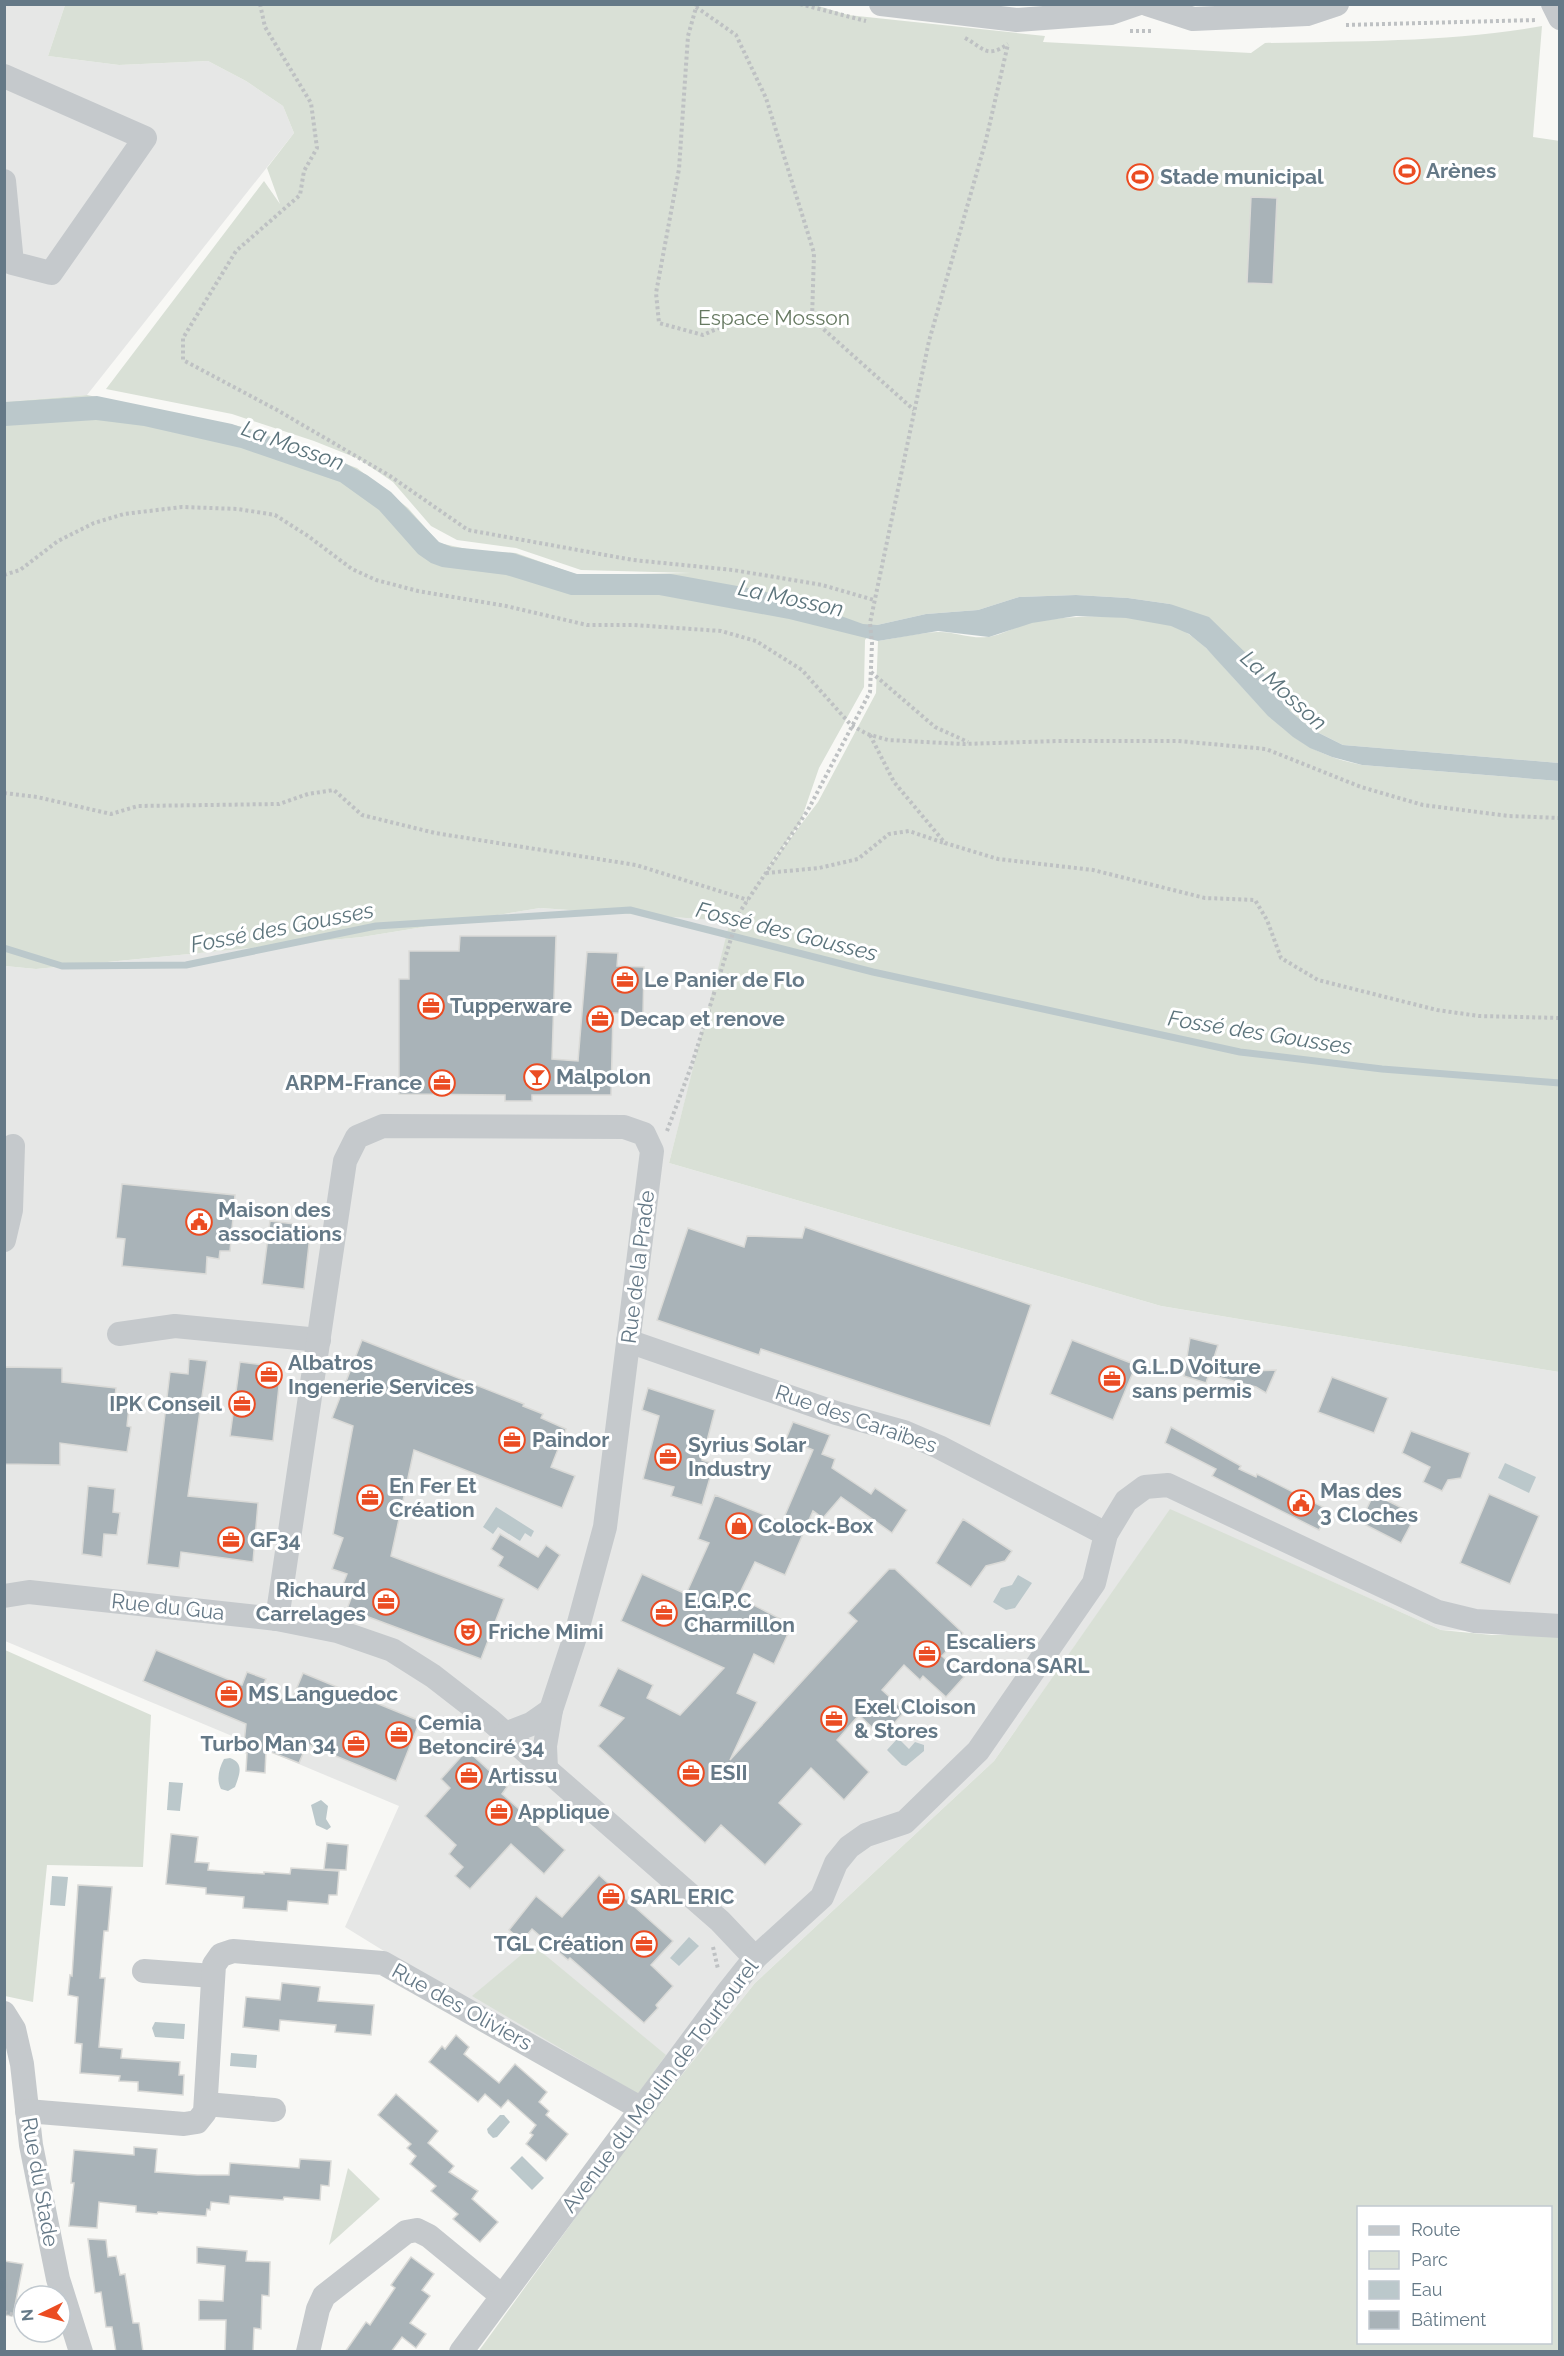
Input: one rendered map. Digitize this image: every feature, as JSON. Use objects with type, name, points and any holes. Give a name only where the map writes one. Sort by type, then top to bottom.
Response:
[{"type":"street","points":[[881,4],[1017,20],[1112,13],[1137,4]]},
{"type":"street","points":[[1147,4],[1193,19],[1307,14],[1337,4]]},
{"type":"street","points":[[1553,4],[1560,18]]},
{"type":"street","points":[[4,76],[145,138],[51,273],[12,263],[4,181]]},
{"type":"street","points":[[277,1619],[345,1161],[357,1137],[383,1126],[624,1127],[644,1134],[652,1151]]},
{"type":"street","points":[[6,1229],[11,1210],[13,1146]]},
{"type":"street","name":"Rue de la Prade","points":[[546,1769],[545,1746],[551,1710],[576,1634],[604,1527],[652,1151]]},
{"type":"street","points":[[119,1334],[176,1326],[319,1340]]},
{"type":"street","name":"Rue des Caraïbes","points":[[628,1341],[836,1413],[904,1432],[939,1447],[1106,1534]]},
{"type":"street","name":"Avenue du Moulin de Tourtourel","points":[[461,2352],[640,2108],[755,1958],[822,1897],[836,1863],[849,1847],[866,1835],[905,1822],[978,1751],[1094,1583],[1106,1534],[1125,1501],[1145,1487],[1168,1485],[1438,1612],[1475,1621],[1560,1626]]},
{"type":"street","name":"Rue du Gua","points":[[4,1596],[39,1593],[277,1619],[337,1631],[392,1650],[433,1676],[505,1734],[720,1921],[755,1958]]},
{"type":"street","points":[[505,1734],[531,1724],[551,1710]]},
{"type":"street","name":"Rue des Oliviers","points":[[206,2104],[214,1965],[221,1954],[233,1951],[383,1963],[640,2108]]},
{"type":"street","points":[[144,1971],[213,1976]]},
{"type":"street","name":"Rue du Stade","points":[[4,2013],[14,2029],[22,2064],[31,2145],[58,2279],[81,2352]]},
{"type":"street","points":[[27,2111],[184,2124],[197,2122],[205,2112],[206,2104],[274,2110]]},
{"type":"street","points":[[308,2352],[318,2308],[324,2296],[406,2232],[417,2230],[429,2236],[502,2296]]},
{"type":"path","points":[[260,4],[265,27],[311,103],[317,148],[304,171],[300,195],[236,251],[183,338],[183,360],[277,410],[390,476],[468,530],[633,560],[756,574],[822,585],[874,600]]},
{"type":"path","points":[[812,319],[814,253],[766,98],[736,35],[697,6],[688,36],[679,169],[656,292],[659,323],[703,335],[752,313],[812,319],[914,410]]},
{"type":"path","points":[[652,1151],[667,1132],[692,1064],[739,913],[808,810],[870,692],[872,644],[870,623],[914,410],[929,341],[987,140],[1008,44]]},
{"type":"path","points":[[4,575],[20,570],[67,537],[94,523],[124,514],[182,507],[238,509],[275,515],[352,569],[376,580],[417,591],[506,606],[586,625],[634,625],[721,631],[756,641],[802,669],[851,725],[870,735],[888,740],[971,744],[1091,740],[1178,741],[1266,749],[1361,787],[1423,805],[1509,816],[1560,818]]},
{"type":"path","points":[[871,672],[934,727],[971,744]]},
{"type":"path","points":[[870,735],[894,782],[945,843]]},
{"type":"path","points":[[4,793],[37,796],[111,814],[138,806],[279,804],[308,794],[334,790],[362,815],[435,833],[636,865],[748,900]]},
{"type":"path","points":[[766,873],[819,868],[858,859],[889,834],[909,831],[998,859],[1093,870],[1205,898],[1255,900],[1267,920],[1281,958],[1318,980],[1437,1010],[1479,1016],[1560,1018]]},
{"type":"shaded area","points":[[5,5],[65,5],[48,56],[119,65],[208,61],[246,81],[283,106],[294,133],[87,395],[5,402]]},
{"type":"shaded area","points":[[540,908],[731,921],[669,1163],[1161,1306],[1559,1372],[1559,1634],[1441,1630],[1170,1510],[994,1761],[755,1983],[650,2115],[345,1927],[399,1806],[5,1641],[5,966],[36,969],[362,937]]},
{"type":"green space","name":"Espace Mosson","points":[[812,4],[848,15],[1045,36],[1043,42],[1251,53],[1265,43],[1439,38],[1542,26],[1533,137],[1560,141],[1559,763],[1343,745],[1313,730],[1290,711],[1256,663],[1170,604],[1128,598],[1076,595],[1019,597],[978,610],[926,614],[877,625],[865,640],[864,687],[819,768],[800,823],[756,884],[818,802],[876,693],[878,641],[922,633],[943,632],[987,637],[1030,623],[1066,618],[1110,617],[1154,621],[1173,626],[1193,637],[1210,652],[1273,720],[1303,743],[1320,752],[1362,765],[1559,781],[1559,1372],[1161,1306],[669,1163],[730,921],[540,908],[362,937],[36,969],[5,966],[5,402],[87,395],[248,428],[357,468],[408,508],[439,543],[476,551],[516,553],[578,575],[691,573],[581,570],[516,548],[457,540],[431,526],[393,482],[359,459],[314,441],[232,414],[106,389],[264,181],[280,204],[267,168],[294,133],[283,106],[246,81],[208,61],[119,65],[48,56],[65,5]]},
{"type":"green space","points":[[1170,1509],[1441,1630],[1492,1635],[1559,1635],[1559,2351],[478,2352],[650,2115],[755,1983],[994,1761]]},
{"type":"green space","points":[[5,1650],[151,1715],[143,1867],[47,1865],[33,2002],[5,1996]]},
{"type":"green space","points":[[533,1945],[666,2055],[638,2094],[472,1996]]},
{"type":"green space","points":[[348,2168],[380,2199],[329,2245]]},
{"type":"water","name":"La Mosson","points":[[97,396],[232,424],[341,461],[367,475],[391,492],[439,542],[452,547],[513,553],[577,574],[671,574],[754,589],[797,600],[863,624],[877,625],[926,614],[978,610],[1019,597],[1076,595],[1128,598],[1170,604],[1209,617],[1256,663],[1290,711],[1313,730],[1343,745],[1559,763],[1559,781],[1362,765],[1332,757],[1310,748],[1293,737],[1268,716],[1206,648],[1189,634],[1171,626],[1126,618],[1076,616],[1032,623],[989,637],[938,631],[878,641],[789,619],[659,595],[571,595],[506,575],[442,567],[431,563],[418,554],[379,510],[340,482],[241,448],[144,426],[96,420],[5,426],[5,402]]},
{"type":"water","points":[[1505,1463],[1536,1477],[1529,1493],[1498,1478]]},
{"type":"water","points":[[496,1507],[534,1531],[531,1537],[525,1533],[520,1541],[498,1527],[493,1534],[483,1527]]},
{"type":"water","points":[[1018,1575],[1032,1583],[1015,1608],[1006,1610],[993,1602],[1001,1588],[1012,1585]]},
{"type":"water","points":[[898,1738],[909,1749],[915,1742],[924,1745],[924,1751],[906,1766],[902,1765],[887,1750]]},
{"type":"water","points":[[230,1758],[238,1763],[240,1770],[235,1787],[228,1791],[221,1789],[218,1778],[224,1759]]},
{"type":"water","points":[[169,1782],[183,1783],[180,1811],[167,1810]]},
{"type":"water","points":[[321,1800],[328,1806],[326,1819],[331,1827],[327,1830],[316,1825],[311,1805]]},
{"type":"water","points":[[52,1876],[68,1877],[65,1906],[50,1905]]},
{"type":"water","points":[[689,1937],[699,1946],[679,1966],[670,1958]]},
{"type":"water","points":[[155,2022],[185,2024],[184,2039],[155,2037],[152,2028]]},
{"type":"water","points":[[231,2053],[257,2055],[256,2068],[230,2066]]},
{"type":"water","points":[[500,2115],[504,2115],[510,2122],[497,2137],[493,2138],[487,2129]]},
{"type":"water","points":[[522,2156],[544,2178],[532,2190],[510,2168]]},
{"type":"building","points":[[1251,197],[1277,198],[1273,284],[1247,283]]},
{"type":"building","points":[[460,936],[556,936],[552,1059],[578,1061],[587,952],[618,953],[617,966],[644,967],[643,1014],[613,1013],[611,1095],[532,1095],[532,1101],[505,1101],[505,1095],[399,1094],[399,979],[409,979],[409,951],[459,951]]},
{"type":"building","points":[[122,1184],[235,1195],[230,1251],[220,1251],[219,1259],[207,1257],[206,1274],[122,1266],[125,1239],[116,1238]]},
{"type":"building","points":[[270,1221],[311,1226],[304,1289],[262,1284]]},
{"type":"building","points":[[805,1227],[1031,1305],[990,1426],[761,1349],[759,1355],[657,1320],[688,1228],[744,1247],[747,1236],[802,1238]]},
{"type":"building","points":[[1190,1338],[1218,1345],[1206,1383],[1184,1376]]},
{"type":"building","points":[[362,1340],[524,1404],[523,1406],[543,1414],[541,1418],[566,1429],[551,1467],[575,1476],[562,1508],[414,1450],[391,1556],[504,1599],[481,1659],[347,1609],[353,1593],[341,1589],[347,1574],[332,1569],[343,1538],[333,1534],[353,1426],[332,1418]]},
{"type":"building","points":[[1072,1340],[1136,1365],[1113,1420],[1050,1394]]},
{"type":"building","points":[[189,1359],[207,1361],[188,1496],[258,1503],[253,1562],[181,1552],[179,1568],[147,1564],[170,1372],[188,1374]]},
{"type":"building","points":[[240,1362],[273,1366],[278,1372],[280,1377],[273,1441],[230,1436]]},
{"type":"building","points":[[4,1367],[62,1368],[62,1382],[116,1388],[115,1396],[130,1398],[127,1426],[131,1427],[127,1452],[60,1443],[60,1465],[4,1464]]},
{"type":"building","points":[[1276,1370],[1266,1393],[1256,1387],[1218,1377],[1218,1372]]},
{"type":"building","points":[[1332,1377],[1388,1398],[1374,1433],[1318,1412]]},
{"type":"building","points":[[648,1388],[715,1410],[702,1460],[714,1464],[702,1505],[671,1496],[674,1487],[643,1479],[659,1416],[642,1410]]},
{"type":"building","points":[[793,1422],[830,1435],[822,1454],[835,1459],[832,1468],[871,1494],[875,1488],[907,1510],[892,1533],[841,1497],[823,1518],[813,1511],[785,1575],[755,1562],[738,1597],[792,1625],[774,1664],[754,1654],[737,1693],[757,1702],[730,1760],[857,1621],[848,1613],[889,1569],[895,1569],[963,1633],[942,1656],[964,1677],[946,1697],[923,1676],[920,1680],[904,1665],[882,1690],[905,1711],[882,1737],[859,1715],[837,1740],[869,1772],[844,1800],[811,1768],[779,1803],[802,1824],[765,1865],[721,1825],[705,1843],[598,1746],[624,1718],[599,1706],[618,1668],[653,1685],[647,1698],[680,1715],[724,1668],[621,1621],[642,1574],[686,1594],[709,1543],[698,1539],[715,1495],[782,1522],[813,1450],[786,1439]]},
{"type":"building","points":[[1171,1427],[1241,1466],[1239,1469],[1256,1477],[1257,1474],[1329,1510],[1319,1530],[1212,1476],[1216,1469],[1165,1443]]},
{"type":"building","points":[[1411,1431],[1470,1453],[1461,1478],[1448,1480],[1442,1491],[1423,1482],[1430,1467],[1402,1453]]},
{"type":"building","points":[[88,1486],[115,1489],[113,1512],[120,1513],[117,1535],[104,1534],[102,1557],[82,1554]]},
{"type":"building","points":[[1374,1494],[1416,1515],[1401,1543],[1360,1522]]},
{"type":"building","points":[[1489,1494],[1539,1516],[1510,1584],[1460,1563]]},
{"type":"building","points":[[963,1519],[1012,1551],[1005,1561],[986,1566],[971,1587],[936,1563]]},
{"type":"building","points":[[500,1534],[538,1557],[546,1545],[560,1555],[538,1590],[498,1566],[503,1557],[491,1549]]},
{"type":"building","points":[[156,1650],[242,1685],[247,1672],[266,1679],[261,1690],[291,1702],[303,1673],[420,1721],[396,1781],[307,1744],[299,1763],[266,1750],[265,1773],[246,1771],[247,1753],[243,1752],[246,1724],[143,1681]]},
{"type":"building","points":[[467,1750],[507,1787],[502,1794],[565,1850],[544,1874],[511,1844],[470,1889],[455,1876],[463,1867],[449,1854],[456,1845],[425,1816],[450,1788],[441,1779]]},
{"type":"building","points":[[171,1834],[198,1837],[195,1862],[209,1863],[208,1870],[264,1874],[264,1872],[290,1874],[291,1868],[339,1871],[337,1895],[329,1895],[328,1904],[288,1901],[287,1911],[243,1908],[244,1897],[206,1894],[206,1888],[166,1884]]},
{"type":"building","points":[[327,1843],[348,1845],[346,1870],[324,1869]]},
{"type":"building","points":[[599,1875],[673,1941],[651,1965],[673,1986],[644,2023],[570,1958],[568,1960],[532,1929],[522,1941],[509,1930],[536,1896],[562,1917]]},
{"type":"building","points":[[78,1885],[112,1887],[108,1931],[104,1931],[100,1978],[105,1978],[99,2047],[122,2049],[121,2058],[180,2062],[179,2075],[184,2075],[183,2095],[138,2091],[138,2082],[119,2081],[120,2076],[80,2073],[82,2044],[75,2043],[78,1997],[68,1995],[70,1975],[72,1976]]},
{"type":"building","points":[[282,1983],[320,1987],[318,2001],[374,2005],[371,2035],[335,2032],[336,2025],[280,2020],[279,2031],[243,2027],[246,1997],[280,2000]]},
{"type":"building","points":[[456,2035],[469,2047],[464,2054],[499,2083],[515,2064],[547,2092],[539,2102],[549,2111],[546,2115],[568,2134],[546,2161],[526,2144],[533,2135],[530,2133],[536,2125],[508,2100],[501,2108],[485,2094],[478,2102],[429,2062],[442,2046],[445,2049]]},
{"type":"building","points":[[396,2094],[438,2131],[428,2143],[454,2166],[449,2172],[478,2191],[472,2199],[498,2222],[480,2242],[453,2219],[458,2214],[431,2191],[436,2186],[410,2164],[416,2156],[407,2148],[411,2144],[378,2115]]},
{"type":"building","points":[[134,2147],[157,2149],[155,2172],[197,2175],[229,2175],[230,2163],[299,2168],[300,2159],[331,2161],[329,2186],[321,2185],[320,2200],[230,2196],[229,2204],[211,2202],[206,2216],[136,2212],[136,2206],[99,2202],[97,2228],[69,2226],[74,2183],[71,2183],[74,2150],[134,2155]]},
{"type":"building","points":[[88,2239],[106,2240],[108,2257],[116,2256],[120,2275],[125,2274],[133,2323],[139,2323],[143,2352],[116,2352],[112,2327],[106,2327],[101,2292],[95,2293]]},
{"type":"building","points":[[197,2247],[247,2251],[246,2261],[270,2262],[269,2296],[262,2295],[261,2329],[254,2328],[253,2352],[225,2352],[226,2320],[199,2320],[199,2300],[223,2301],[225,2266],[197,2263]]},
{"type":"building","points":[[411,2257],[434,2274],[422,2290],[430,2296],[410,2323],[426,2334],[416,2348],[402,2337],[391,2352],[345,2352],[366,2322],[370,2325],[395,2288],[391,2285]]},
{"type":"building","points":[[4,2261],[23,2264],[19,2284],[12,2284],[12,2316],[4,2315]]},
{"type":"waterway","name":"Fossé des Gousses","points":[[4,948],[62,966],[186,965],[376,926],[630,910],[873,972],[1240,1052],[1382,1069],[1560,1083]]},
{"type":"place","name":"Arènes","points":[[1407,171]]},
{"type":"place","name":"Stade municipal","points":[[1140,177]]},
{"type":"place","name":"Le Panier de Flo","points":[[625,980]]},
{"type":"place","name":"Tupperware","points":[[431,1006]]},
{"type":"place","name":"Decap et renove","points":[[600,1019]]},
{"type":"place","name":"Malpolon","points":[[537,1077]]},
{"type":"place","name":"ARPM-France","points":[[442,1083]]},
{"type":"place","name":"Maison des associations","points":[[199,1222]]},
{"type":"place","name":"Albatros Ingenerie Services","points":[[269,1375]]},
{"type":"place","name":"G.L.D Voiture sans permis","points":[[1112,1379]]},
{"type":"place","name":"IPK Conseil","points":[[242,1404]]},
{"type":"place","name":"Paindor","points":[[512,1440]]},
{"type":"place","name":"Syrius Solar Industry","points":[[668,1457]]},
{"type":"place","name":"En Fer Et Création","points":[[370,1498]]},
{"type":"place","name":"Mas des 3 Cloches","points":[[1301,1503]]},
{"type":"place","name":"Colock-Box","points":[[739,1526]]},
{"type":"place","name":"GF34","points":[[231,1540]]},
{"type":"place","name":"Richaurd Carrelages","points":[[386,1602]]},
{"type":"place","name":"E.G.P.C Charmillon","points":[[664,1613]]},
{"type":"place","name":"Friche Mimi","points":[[468,1632]]},
{"type":"place","name":"Escaliers Cardona SARL","points":[[927,1654]]},
{"type":"place","name":"MS Languedoc","points":[[229,1694]]},
{"type":"place","name":"Exel Cloison & Stores","points":[[834,1719]]},
{"type":"place","name":"Cemia Betonciré 34","points":[[399,1735]]},
{"type":"place","name":"Turbo Man 34","points":[[356,1744]]},
{"type":"place","name":"ESII","points":[[691,1773]]},
{"type":"place","name":"Artissu","points":[[469,1776]]},
{"type":"place","name":"Applique","points":[[499,1812]]},
{"type":"place","name":"SARL ERIC","points":[[611,1897]]},
{"type":"place","name":"TGL Création","points":[[644,1944]]}]
